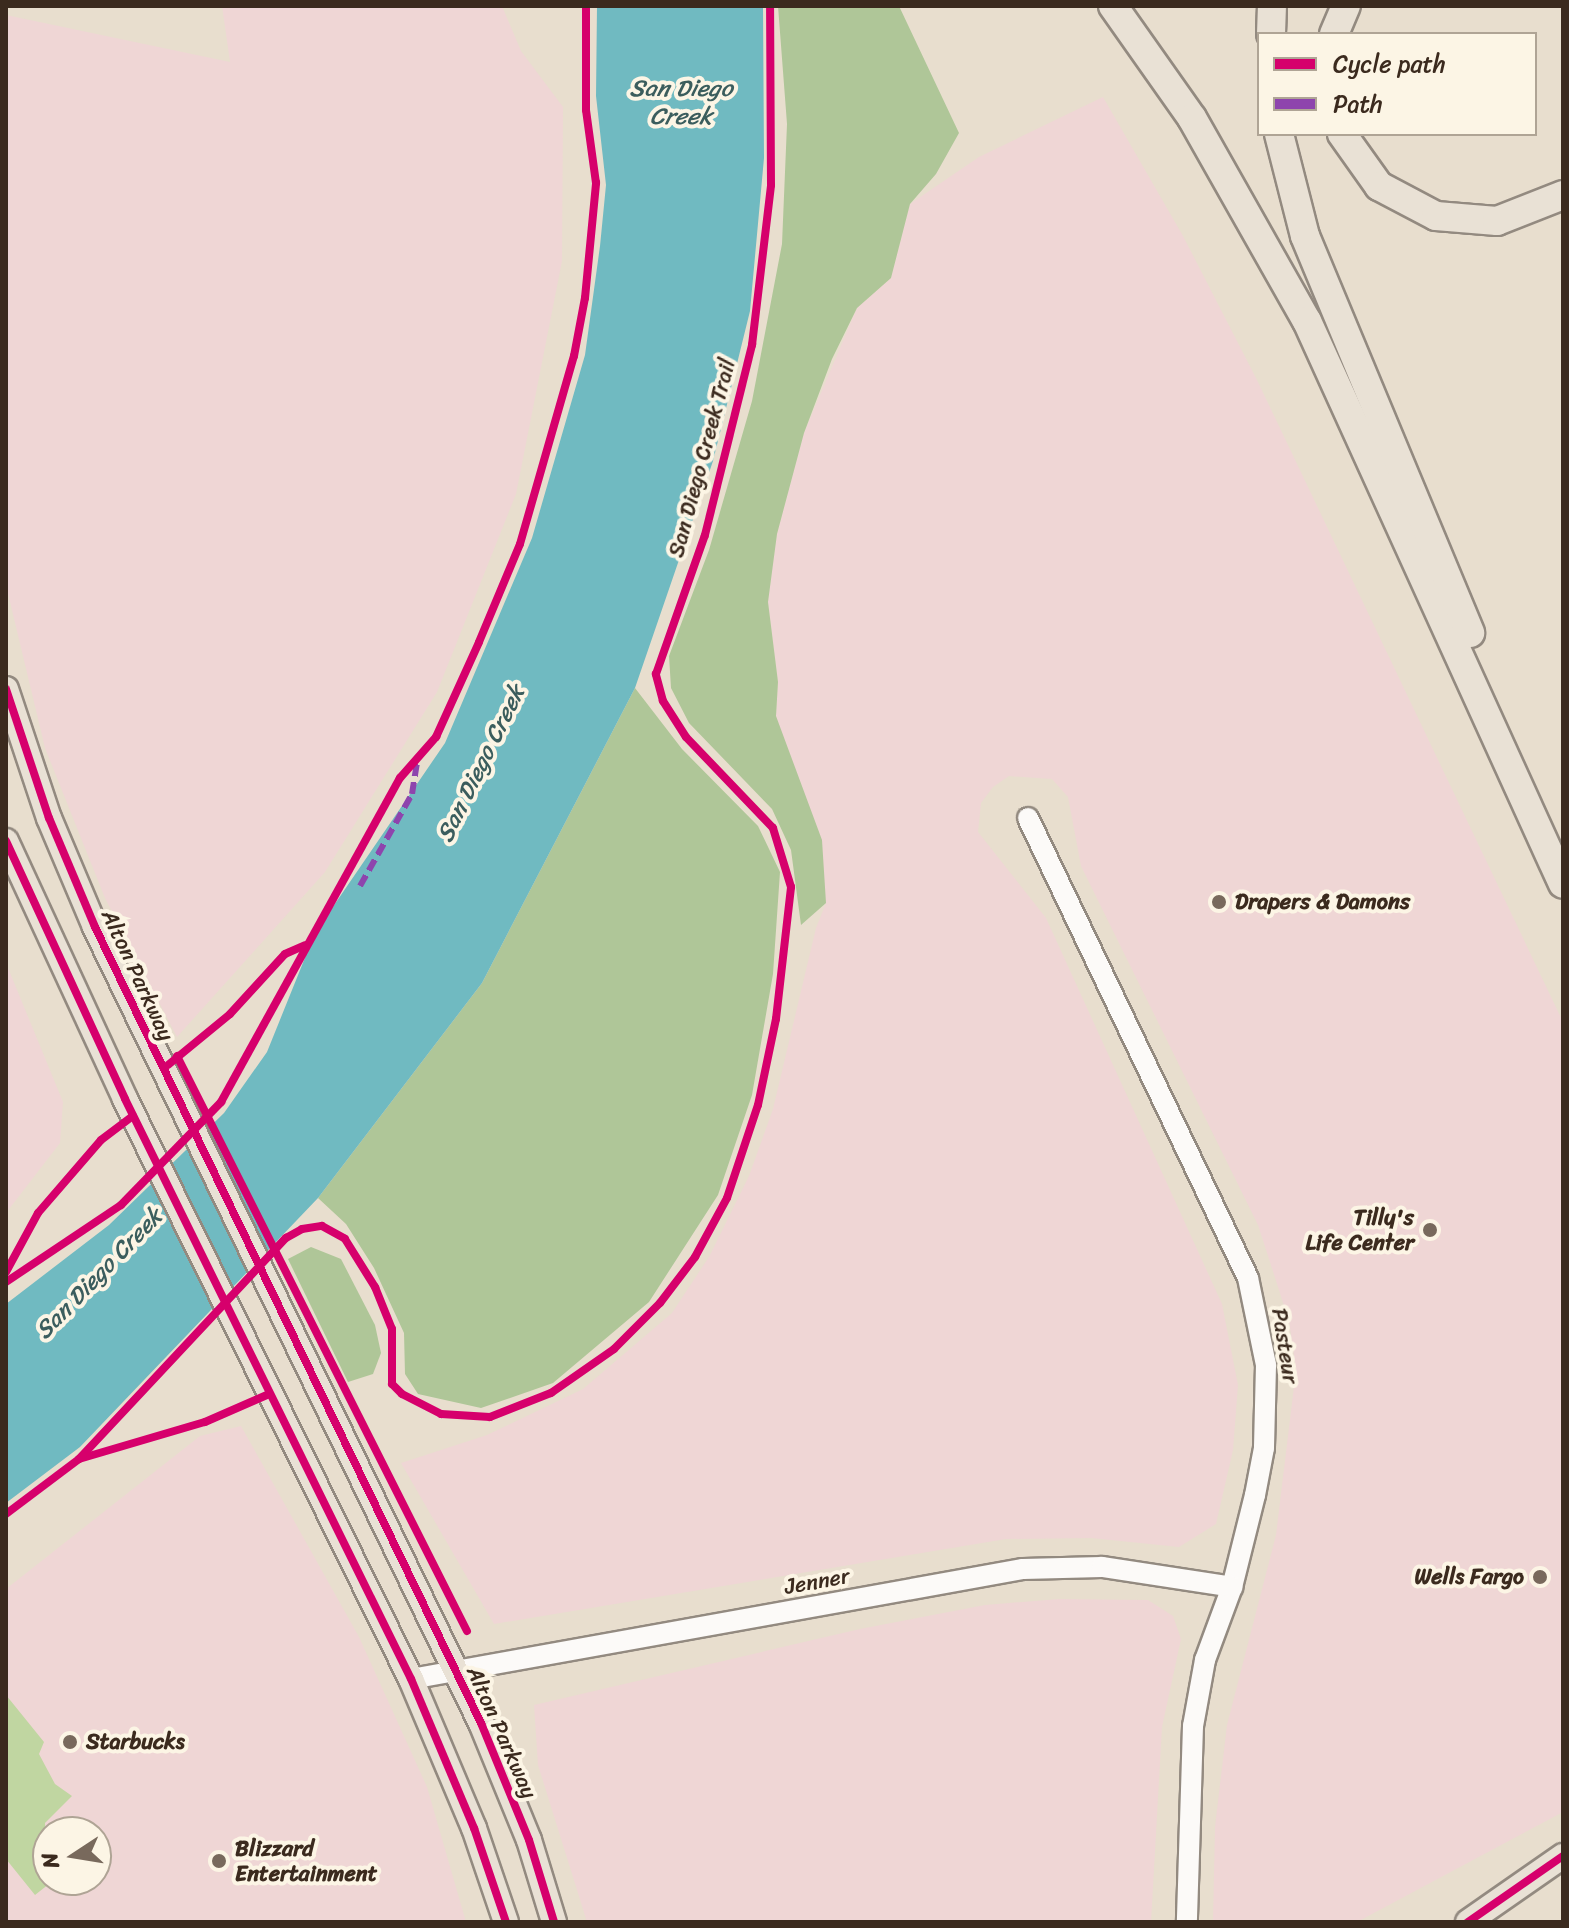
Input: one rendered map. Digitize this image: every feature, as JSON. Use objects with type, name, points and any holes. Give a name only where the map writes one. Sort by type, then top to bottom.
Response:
[{"type":"highway","points":[[1113,6],[1192,118],[1307,321],[1563,884]]},
{"type":"highway","points":[[1271,32],[1272,6]]},
{"type":"highway","points":[[1335,32],[1346,6]]},
{"type":"highway","points":[[1280,136],[1305,236],[1563,860]]},
{"type":"highway","points":[[1343,136],[1379,186],[1436,216],[1497,221],[1563,195]]},
{"type":"main road","name":"Alton Parkway","points":[[6,689],[63,853],[455,1670],[529,1840],[554,1922]]},
{"type":"main road","points":[[6,841],[150,1150],[411,1679],[474,1828],[506,1922]]},
{"type":"main road","points":[[1468,1922],[1563,1856]]},
{"type":"street","name":"Pasteur","points":[[1028,818],[1248,1278],[1261,1332],[1268,1399],[1264,1448],[1232,1587],[1205,1660],[1193,1726],[1187,1922]]},
{"type":"street","name":"Jenner","points":[[411,1679],[1023,1569],[1102,1567],[1232,1587]]},
{"type":"shaded area","points":[[222,6],[502,6],[521,51],[563,107],[562,261],[516,494],[437,692],[325,872],[177,1037],[105,898],[45,748],[6,585],[6,15],[230,62]]},
{"type":"shaded area","points":[[1103,97],[1183,236],[1257,380],[1563,1022],[1563,1812],[1357,1922],[1213,1922],[1215,1827],[1227,1725],[1276,1535],[1296,1370],[1289,1321],[1258,1225],[1081,866],[1068,797],[1052,779],[1009,776],[993,787],[981,803],[978,832],[1046,918],[1222,1304],[1238,1385],[1233,1450],[1216,1524],[1179,1547],[1091,1538],[1006,1539],[494,1624],[401,1463],[487,1435],[583,1389],[672,1313],[709,1257],[749,1176],[773,1109],[816,928],[826,903],[776,716],[778,682],[768,602],[777,534],[804,433],[857,308],[891,278],[910,204],[979,157]]},
{"type":"shaded area","points":[[6,963],[63,1102],[60,1143],[6,1213]]},
{"type":"shaded area","name":"Blizzard Entertainment","points":[[241,1426],[359,1637],[427,1787],[466,1922],[6,1922],[6,1589],[200,1436]]},
{"type":"shaded area","points":[[1060,1599],[1148,1600],[1173,1616],[1181,1639],[1162,1727],[1151,1922],[587,1922],[538,1765],[534,1705],[860,1629],[985,1605]]},
{"type":"green space","points":[[778,6],[899,6],[959,133],[936,174],[910,204],[891,278],[857,308],[832,359],[804,433],[777,534],[768,602],[778,682],[776,716],[822,840],[826,903],[801,925],[791,850],[772,809],[689,723],[671,688],[669,656],[709,550],[752,401],[782,244],[787,124]]},
{"type":"green space","points":[[635,688],[682,749],[758,826],[780,872],[773,974],[752,1095],[718,1195],[649,1302],[553,1383],[481,1408],[418,1394],[405,1374],[404,1333],[374,1268],[346,1224],[318,1198],[482,983]]},
{"type":"green space","points":[[311,1247],[341,1259],[375,1325],[381,1353],[373,1374],[348,1382],[288,1259]]},
{"type":"green space","points":[[6,1695],[44,1742],[39,1754],[55,1784],[72,1796],[52,1816],[32,1816],[32,1891],[6,1859]]},
{"type":"water","name":"San Diego Creek","points":[[597,6],[763,6],[764,158],[750,311],[713,461],[635,688],[482,983],[318,1198],[80,1447],[6,1503],[6,1304],[109,1225],[224,1113],[267,1052],[315,933],[445,743],[532,538],[585,355],[600,246],[606,185],[596,96]]},
{"type":"marked path","points":[[360,886],[412,794],[417,761]]},
{"type":"cycle path","points":[[6,1282],[121,1205],[221,1102],[400,778],[436,737],[520,544],[574,356],[585,298],[596,183],[586,110],[586,6]]},
{"type":"cycle path","name":"San Diego Creek Trail","points":[[6,1514],[79,1459],[286,1238],[302,1229],[322,1226],[345,1239],[375,1287],[392,1329],[392,1384],[402,1394],[441,1414],[490,1417],[551,1393],[614,1349],[660,1303],[695,1257],[727,1198],[758,1105],[776,1019],[791,887],[773,828],[686,737],[663,701],[656,674],[705,535],[752,345],[771,185],[770,6]]},
{"type":"cycle path","points":[[6,689],[49,818],[95,927],[481,1723],[529,1840],[554,1922]]},
{"type":"cycle path","points":[[6,841],[125,1099],[411,1679],[474,1828],[506,1922]]},
{"type":"cycle path","points":[[168,1065],[230,1014],[285,954],[305,945]]},
{"type":"cycle path","points":[[177,1056],[467,1631]]},
{"type":"cycle path","points":[[6,1272],[38,1213],[101,1140],[133,1116]]},
{"type":"cycle path","points":[[79,1459],[205,1422],[269,1394]]},
{"type":"cycle path","points":[[1468,1922],[1563,1856]]},
{"type":"place","name":"Drapers & Damons","points":[[1219,902]]},
{"type":"place","name":"Tilly's Life Center","points":[[1430,1230]]},
{"type":"place","name":"Wells Fargo","points":[[1540,1577]]},
{"type":"place","name":"Starbucks","points":[[70,1742]]},
{"type":"place","name":"Blizzard Entertainment","points":[[219,1861]]}]
